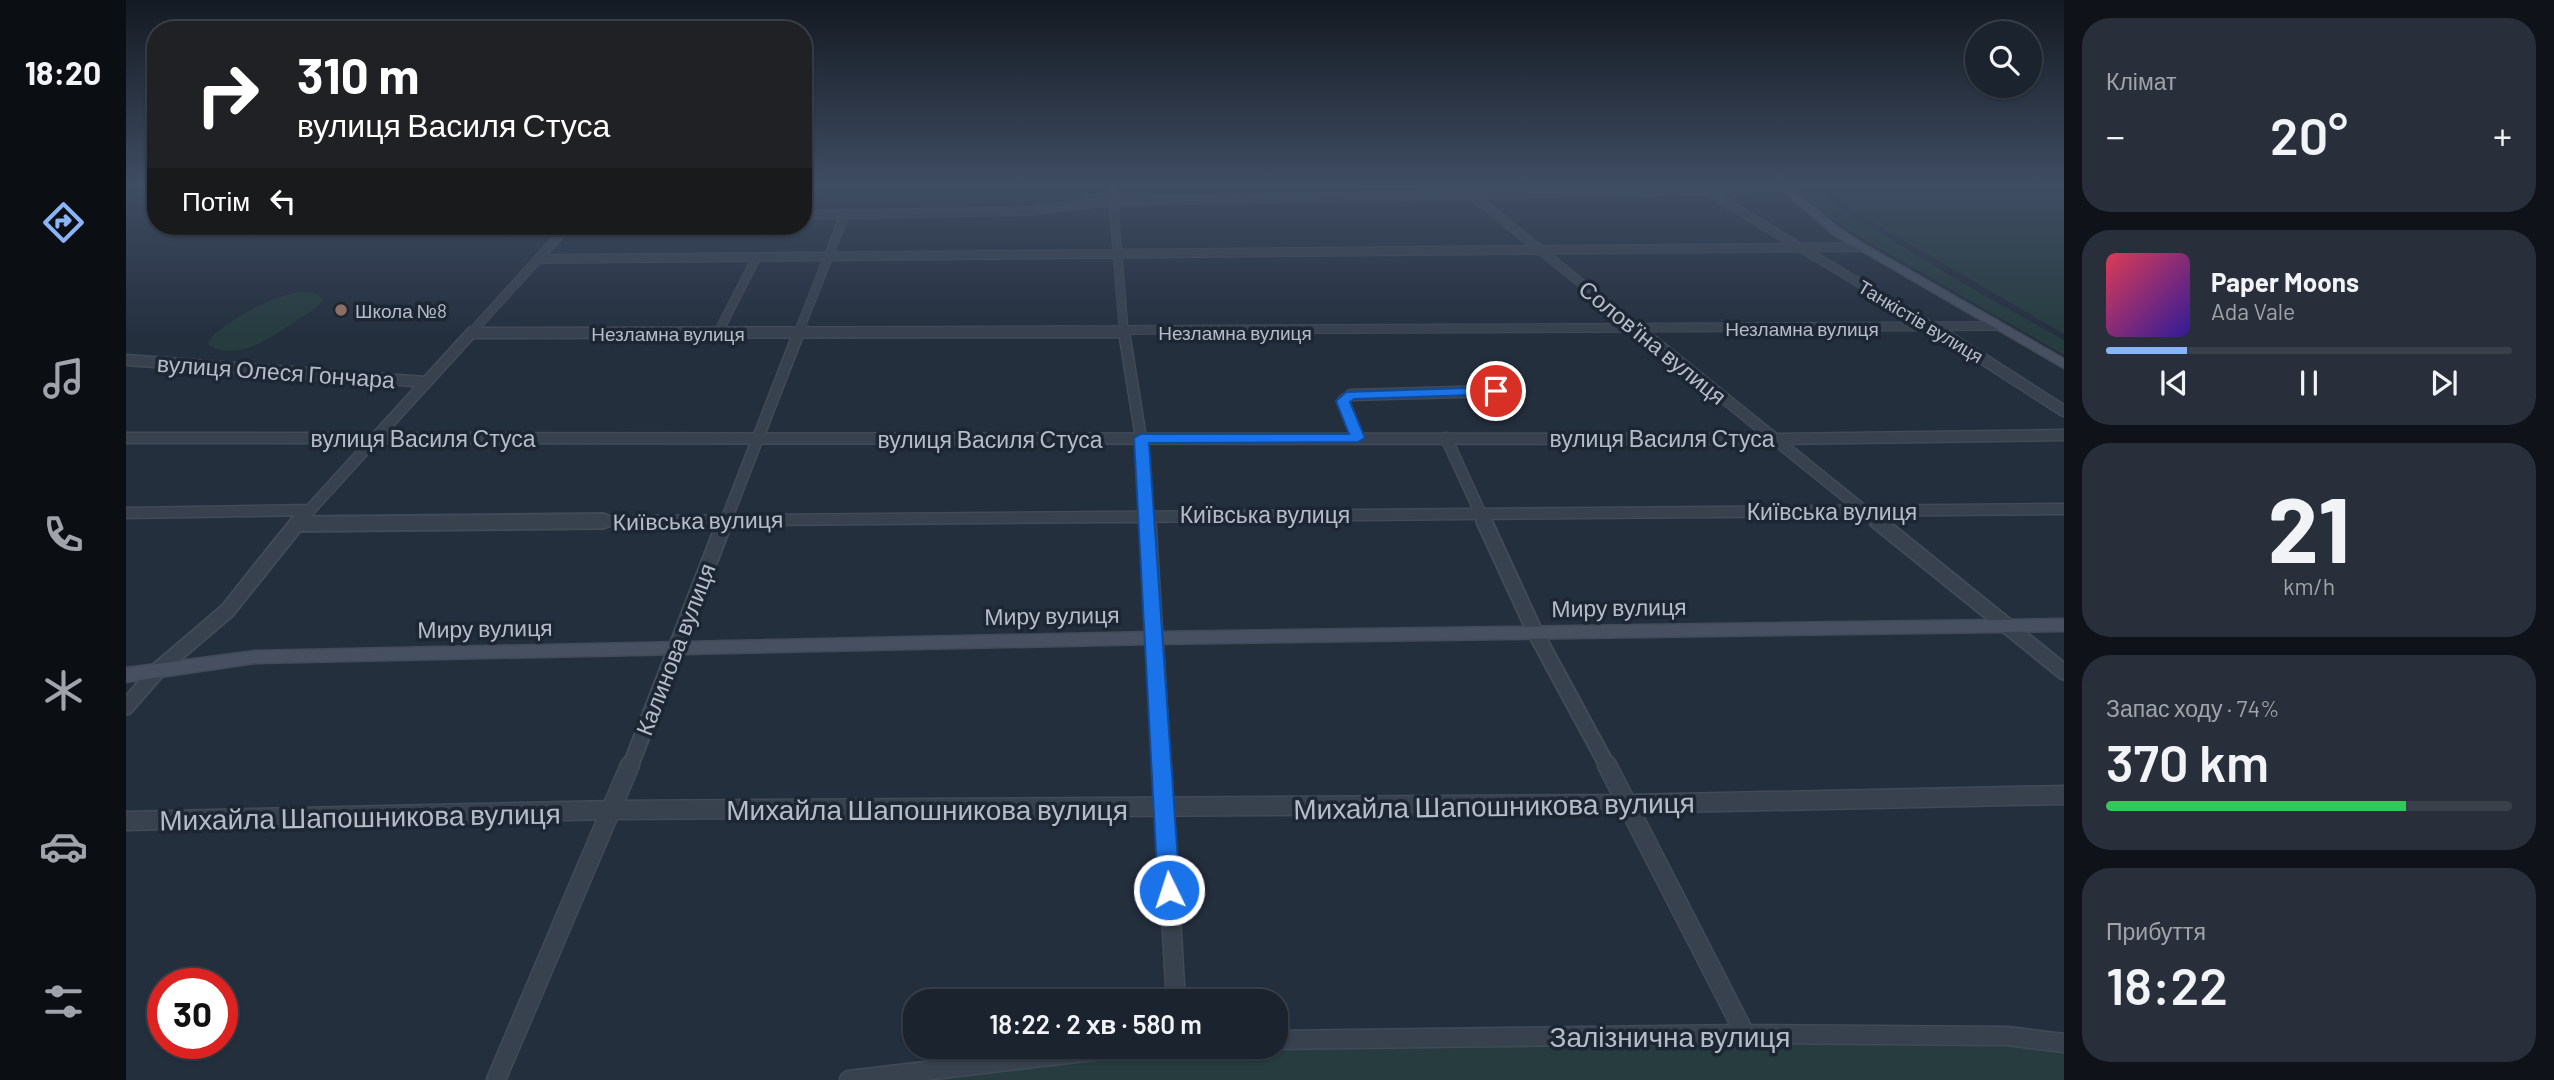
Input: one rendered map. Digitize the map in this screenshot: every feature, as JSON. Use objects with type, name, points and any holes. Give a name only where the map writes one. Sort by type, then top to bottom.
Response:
[{"type":"main road","points":[[1844,236],[2064,364]]},
{"type":"main road","name":"Миру вулиця","points":[[126,674],[255,657],[1154,638],[2064,625]]},
{"type":"street","points":[[126,707],[159,669],[227,611],[297,524],[559,236]]},
{"type":"street","name":"Калинова вулиця","points":[[496,1080],[613,810],[724,519],[759,439],[836,236]]},
{"type":"street","points":[[1115,236],[1124,332],[1141,438],[1148,515],[1163,807],[1176,989]]},
{"type":"street","name":"Солов'їна вулиця","points":[[1522,236],[2064,673]]},
{"type":"street","name":"Танкістів вулиця","points":[[1779,236],[1935,328],[2064,411]]},
{"type":"street","points":[[538,259],[1116,256],[1861,247]]},
{"type":"street","points":[[718,333],[756,258]]},
{"type":"street","name":"Незламна вулиця","points":[[472,332],[1124,332],[1998,326]]},
{"type":"street","name":"вулиця Олеся Гончара","points":[[126,360],[426,382]]},
{"type":"street","points":[[1358,438],[1343,401],[1351,395],[1496,391]]},
{"type":"street","name":"вулиця Василя Стуса","points":[[126,438],[1773,439],[2064,435]]},
{"type":"street","points":[[1446,438],[1535,632],[1628,804],[1745,1034]]},
{"type":"street","name":"Київська вулиця","points":[[297,524],[2064,509]]},
{"type":"street","points":[[126,513],[310,510]]},
{"type":"street","name":"Михайла Шапошникова вулиця","points":[[126,821],[613,810],[1628,804],[2064,795]]},
{"type":"street","name":"Залізнична вулиця","points":[[1288,1040],[1745,1034],[2007,1036],[2064,1043]]},
{"type":"street","points":[[849,1080],[1026,1059]]},
{"type":"green space","points":[[1859,236],[1887,236],[2064,340],[2064,355]]},
{"type":"green space","points":[[1897,236],[2064,236],[2064,334]]},
{"type":"green space","points":[[300,292],[316,293],[323,299],[311,311],[256,345],[232,351],[209,346],[208,342],[215,334],[236,318],[277,298]]},
{"type":"green space","points":[[1288,1040],[2064,1043],[2064,1080],[849,1080],[1031,1059],[1288,1059]]},
{"type":"place","name":"Школа №8","points":[[341,310]]},
{"type":"route","points":[[1169,890],[1148,515],[1141,438],[1358,438],[1343,401],[1351,395],[1496,391]]}]
